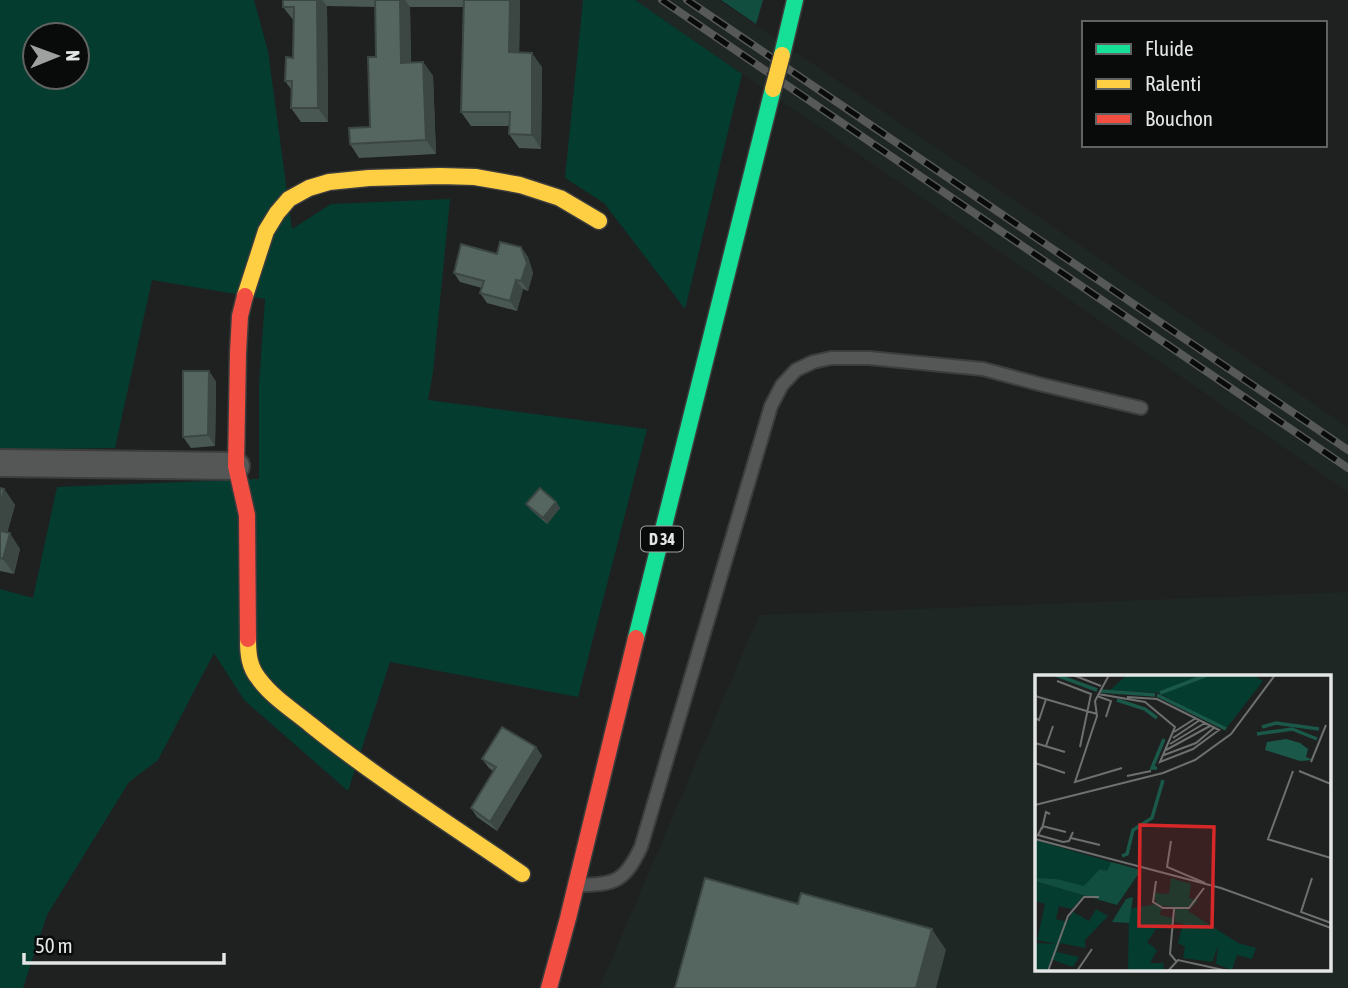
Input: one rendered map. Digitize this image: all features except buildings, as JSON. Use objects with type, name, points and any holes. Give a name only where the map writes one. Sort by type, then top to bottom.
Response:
[{"type":"street","name":"D 34","points":[[549,988],[795,0]]},
{"type":"street","points":[[522,874],[339,748],[286,705],[260,681],[253,670],[248,656],[247,515],[236,466],[236,316],[258,250],[277,213],[289,199],[309,188],[329,182],[440,176],[498,180],[550,194],[599,221]]},
{"type":"street","points":[[0,463],[236,466]]},
{"type":"lane","points":[[575,885],[609,883],[618,879],[634,863],[641,847],[771,406],[782,385],[796,370],[831,358],[931,363],[983,369],[1141,408]]},
{"type":"shaded area","points":[[635,0],[719,0],[1348,427],[1348,492]]},
{"type":"shaded area","points":[[1348,592],[1348,988],[599,988],[759,615]]},
{"type":"green space","points":[[0,0],[254,0],[268,51],[292,229],[331,204],[450,199],[428,400],[647,429],[578,697],[390,662],[348,791],[244,700],[214,653],[158,760],[129,782],[47,915],[23,988],[0,988],[0,589],[33,598],[57,487],[259,479],[259,385],[265,299],[152,280],[115,448],[0,450]]},
{"type":"green space","points":[[583,0],[635,0],[742,74],[685,309],[604,203],[565,178]]},
{"type":"green space","points":[[721,0],[763,0],[756,24]]},
{"type":"railway","points":[[662,0],[1348,468]]},
{"type":"railway","points":[[687,0],[1348,450]]},
{"type":"traffic: fast","points":[[782,55],[795,0]]},
{"type":"traffic: fast","points":[[636,638],[773,89]]},
{"type":"traffic: slow","points":[[773,89],[782,55]]},
{"type":"traffic: slow","points":[[245,296],[266,231],[277,213],[289,199],[309,188],[329,182],[369,178],[475,177],[520,185],[560,198],[599,221]]},
{"type":"traffic: slow","points":[[248,639],[253,670],[277,698],[362,764],[522,874]]},
{"type":"traffic: jam","points":[[245,296],[240,316],[238,353],[236,466],[247,515],[248,639]]},
{"type":"traffic: jam","points":[[549,988],[636,638]]}]
